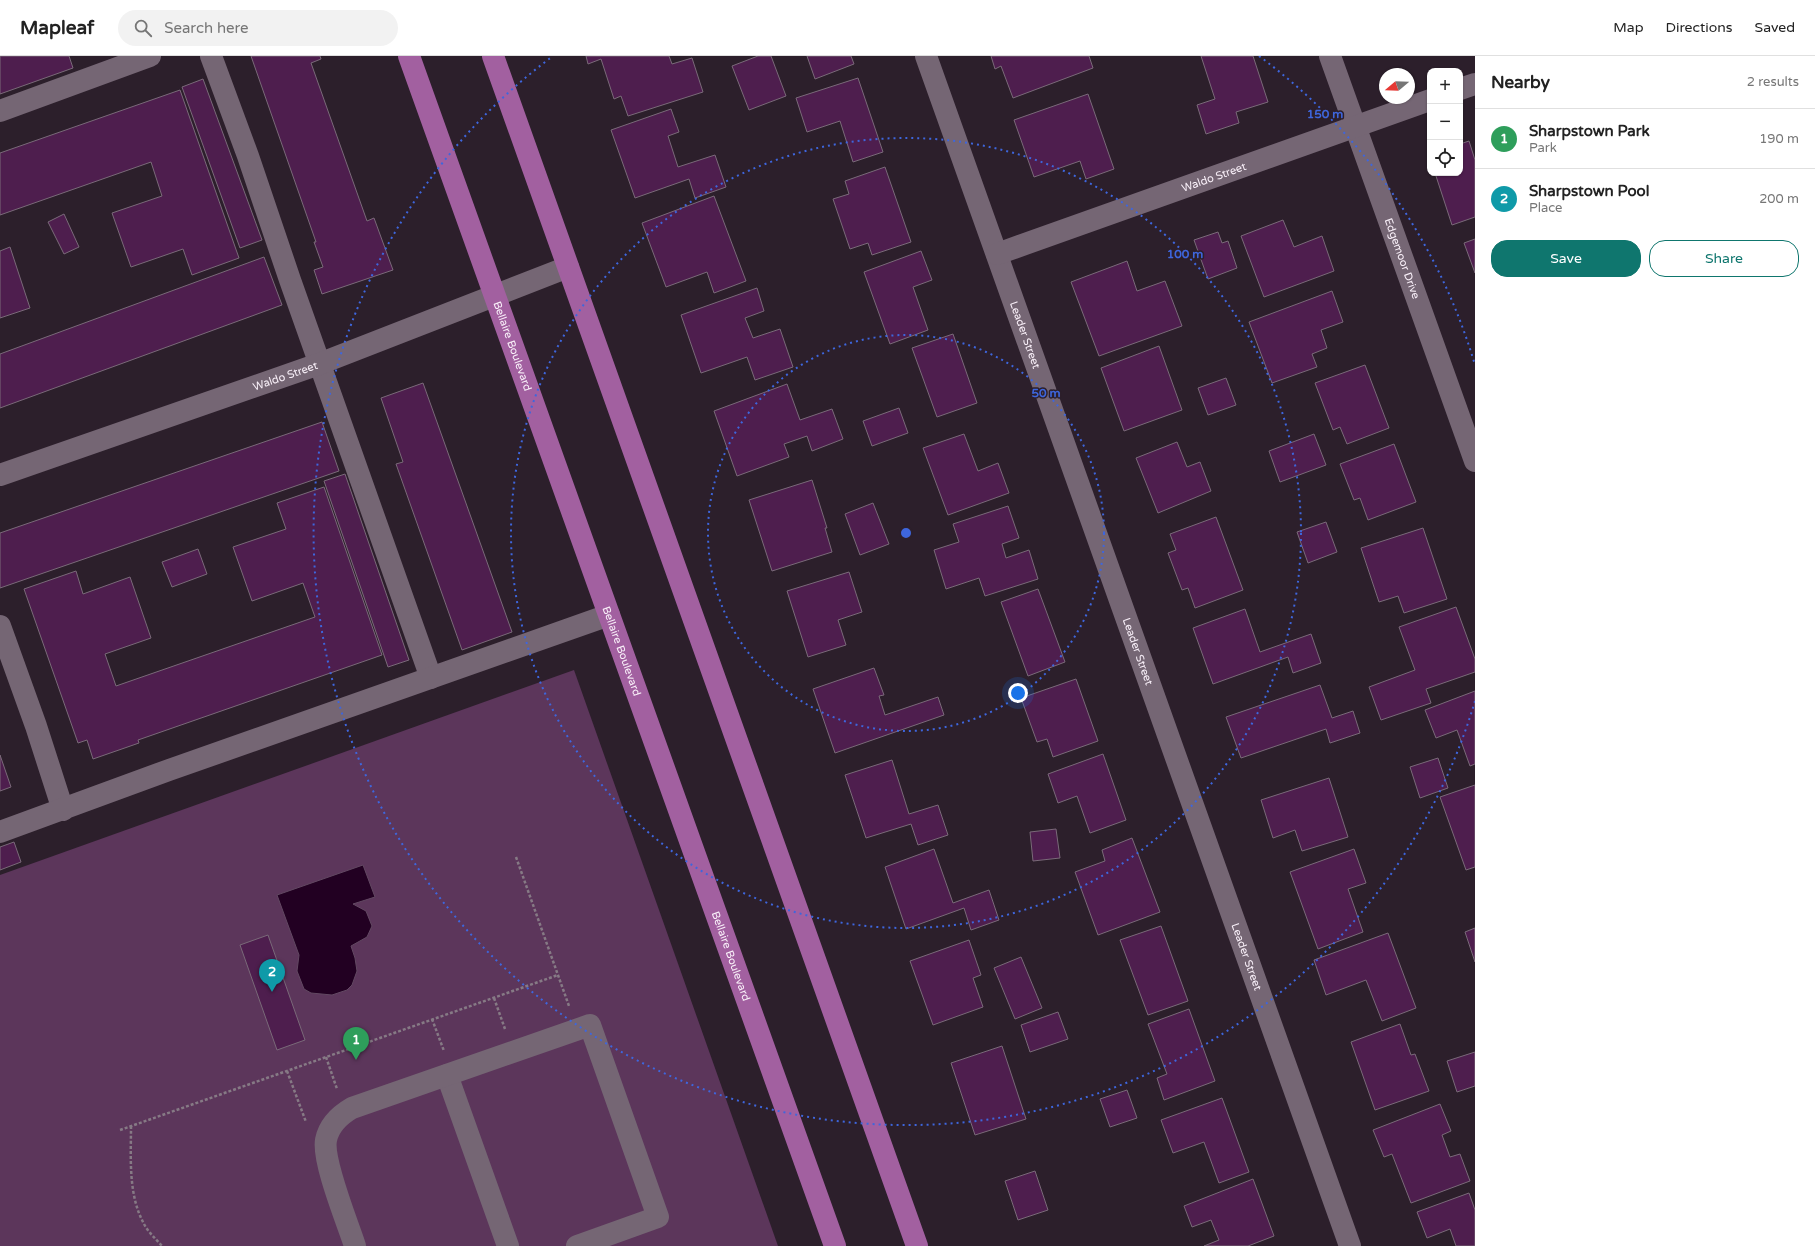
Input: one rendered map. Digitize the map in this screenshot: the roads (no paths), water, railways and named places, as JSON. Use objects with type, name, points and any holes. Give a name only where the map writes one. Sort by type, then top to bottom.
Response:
[{"type":"main road","name":"Bellaire Boulevard","points":[[409,56],[835,1246]]},
{"type":"main road","points":[[493,56],[917,1246]]},
{"type":"street","points":[[0,111],[150,56]]},
{"type":"street","points":[[211,56],[248,156],[319,364],[431,678]]},
{"type":"street","name":"Leader Street","points":[[926,56],[1350,1246]]},
{"type":"street","name":"Edgemoor Drive","points":[[1330,56],[1475,461]]},
{"type":"street","points":[[1463,88],[1475,84]]},
{"type":"street","name":"Waldo Street","points":[[997,254],[1427,101]]},
{"type":"street","name":"Waldo Street","points":[[0,474],[319,364],[568,267]]},
{"type":"street","points":[[0,832],[63,810],[162,772],[609,615]]},
{"type":"street","points":[[0,626],[36,726],[63,810]]},
{"type":"street","points":[[355,1246],[326,1154],[326,1141],[330,1129],[340,1115],[352,1108],[590,1025],[658,1217],[582,1245]]},
{"type":"street","points":[[450,1075],[508,1246]]},
{"type":"place","name":"Sharpstown Pool","points":[[272,992]]},
{"type":"place","name":"Sharpstown Park","points":[[356,1060]]}]
